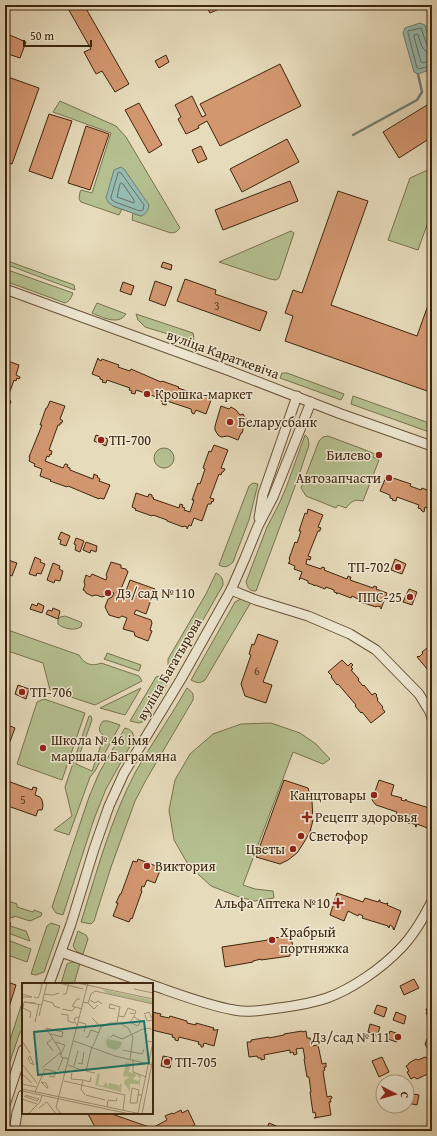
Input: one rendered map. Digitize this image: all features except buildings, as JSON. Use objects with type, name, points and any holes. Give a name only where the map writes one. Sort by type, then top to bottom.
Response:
[{"type":"street","name":"вуліца Караткевіча","points":[[5,289],[297,396],[341,414],[432,446]]},
{"type":"street","name":"вуліца Багатырова","points":[[258,526],[262,494],[297,396]]},
{"type":"street","name":"вуліца Багатырова","points":[[50,983],[109,806],[124,773],[181,679],[231,590],[258,526],[273,498],[312,402]]},
{"type":"street","points":[[231,590],[256,600],[308,616],[350,634],[376,650],[419,694],[432,718]]},
{"type":"street","points":[[153,985],[194,1000],[242,1011],[286,1007],[327,998],[360,981],[401,949],[416,928],[432,901]]},
{"type":"street","points":[[61,952],[148,983]]},
{"type":"street","points":[[5,1105],[22,1053]]},
{"type":"street","points":[[14,1131],[17,1113],[22,1098]]},
{"type":"green space","points":[[60,101],[116,126],[126,137],[180,228],[176,232],[171,233],[132,220],[133,213],[122,209],[119,215],[81,202],[79,199],[81,190],[92,193],[111,133],[53,112]]},
{"type":"green space","points":[[432,168],[432,211],[418,250],[388,240],[410,178]]},
{"type":"green space","points":[[291,231],[294,233],[279,278],[276,280],[219,262]]},
{"type":"green space","points":[[5,260],[74,285],[75,290],[5,264]]},
{"type":"green space","points":[[5,269],[73,293],[70,299],[65,303],[5,281]]},
{"type":"green space","points":[[97,303],[126,314],[123,318],[114,320],[100,317],[92,313]]},
{"type":"green space","points":[[136,314],[193,333],[194,339],[191,341],[145,327],[138,320]]},
{"type":"green space","points":[[282,373],[287,373],[344,394],[341,400],[280,378]]},
{"type":"green space","points":[[353,396],[432,424],[432,433],[351,404]]},
{"type":"green space","points":[[305,435],[308,438],[309,445],[297,481],[256,591],[250,590],[246,582],[267,527],[286,488]]},
{"type":"green space","points":[[328,436],[375,454],[373,457],[379,460],[363,501],[353,501],[346,508],[338,505],[336,508],[306,496],[301,488],[319,441],[323,437]]},
{"type":"green space","points":[[164,448],[171,451],[174,458],[171,465],[164,468],[157,465],[154,458],[157,451]]},
{"type":"green space","points":[[253,483],[258,484],[249,520],[233,562],[225,567],[221,566],[219,565],[249,486]]},
{"type":"green space","points":[[216,573],[222,578],[223,585],[175,669],[168,665],[168,659],[206,594]]},
{"type":"green space","points":[[241,599],[246,599],[251,602],[205,680],[198,683],[191,680],[235,602]]},
{"type":"green space","points":[[65,616],[82,623],[81,627],[69,629],[58,624],[60,617]]},
{"type":"green space","points":[[5,629],[79,655],[83,661],[88,664],[94,665],[101,663],[139,676],[142,681],[95,705],[50,690],[43,663],[5,650]]},
{"type":"green space","points":[[107,653],[141,665],[139,671],[104,659]]},
{"type":"green space","points":[[163,675],[170,679],[145,721],[139,723],[130,721],[156,677]]},
{"type":"green space","points":[[141,688],[125,715],[100,708]]},
{"type":"green space","points":[[187,688],[192,693],[193,700],[135,801],[111,867],[94,921],[91,924],[81,922],[105,845],[127,789],[136,771]]},
{"type":"green space","points":[[44,699],[85,713],[62,780],[17,764],[37,702]]},
{"type":"green space","points":[[89,716],[91,716],[92,720],[76,764],[92,771],[104,736],[99,729],[101,723],[103,721],[108,721],[120,725],[95,771],[90,777],[69,835],[54,830],[72,816],[65,787]]},
{"type":"green space","points":[[271,723],[300,733],[316,744],[330,759],[323,764],[293,752],[243,885],[255,889],[273,891],[274,898],[255,901],[239,897],[211,886],[189,866],[174,840],[169,810],[175,780],[190,754],[213,734],[241,724]]},
{"type":"green space","points":[[125,728],[132,732],[134,739],[106,789],[94,819],[63,915],[56,913],[52,907],[89,797],[99,773]]},
{"type":"green space","points":[[5,900],[17,904],[17,907],[42,913],[41,916],[30,921],[14,916],[13,918],[5,916]]},
{"type":"green space","points":[[5,921],[11,923],[10,926],[26,931],[30,941],[5,932]]},
{"type":"green space","points":[[51,923],[60,926],[44,972],[36,975],[31,974],[47,926]]},
{"type":"green space","points":[[78,931],[86,935],[88,939],[83,954],[77,952],[73,946]]},
{"type":"green space","points":[[5,939],[31,949],[27,962],[5,954]]},
{"type":"green space","points":[[72,962],[80,963],[74,983],[61,983],[67,964]]},
{"type":"green space","points":[[22,1003],[22,1029],[5,1076],[5,1055]]},
{"type":"water","points":[[420,23],[425,25],[432,51],[432,69],[418,74],[414,72],[403,33],[405,28]]},
{"type":"water","points":[[121,167],[124,169],[149,205],[147,212],[141,216],[113,206],[106,198],[114,170]]},
{"type":"waterway","points":[[353,135],[417,100],[422,92],[418,74]]},
{"type":"place","name":"Крошка-маркет","points":[[147,394]]},
{"type":"place","name":"Беларусбанк","points":[[230,422]]},
{"type":"place","name":"ТП-700","points":[[101,440]]},
{"type":"place","name":"Билево","points":[[379,455]]},
{"type":"place","name":"Автозапчасти","points":[[389,478]]},
{"type":"place","name":"ТП-702","points":[[398,567]]},
{"type":"place","name":"Дз/сад №110","points":[[108,593]]},
{"type":"place","name":"ППС-25","points":[[410,597]]},
{"type":"place","name":"ТП-706","points":[[22,692]]},
{"type":"place","name":"Школа № 46 імя маршала Баграмяна","points":[[43,748]]},
{"type":"place","name":"Канцтовары","points":[[374,795]]},
{"type":"place","name":"Рецепт здоровья","points":[[307,817]]},
{"type":"place","name":"Светофор","points":[[301,836]]},
{"type":"place","name":"Цветы","points":[[293,849]]},
{"type":"place","name":"Виктория","points":[[147,866]]},
{"type":"place","name":"Альфа Аптека №10","points":[[338,903]]},
{"type":"place","name":"Храбрый портняжка","points":[[272,940]]},
{"type":"place","name":"Дз/сад №111","points":[[398,1037]]},
{"type":"place","name":"ТП-705","points":[[167,1062]]}]
